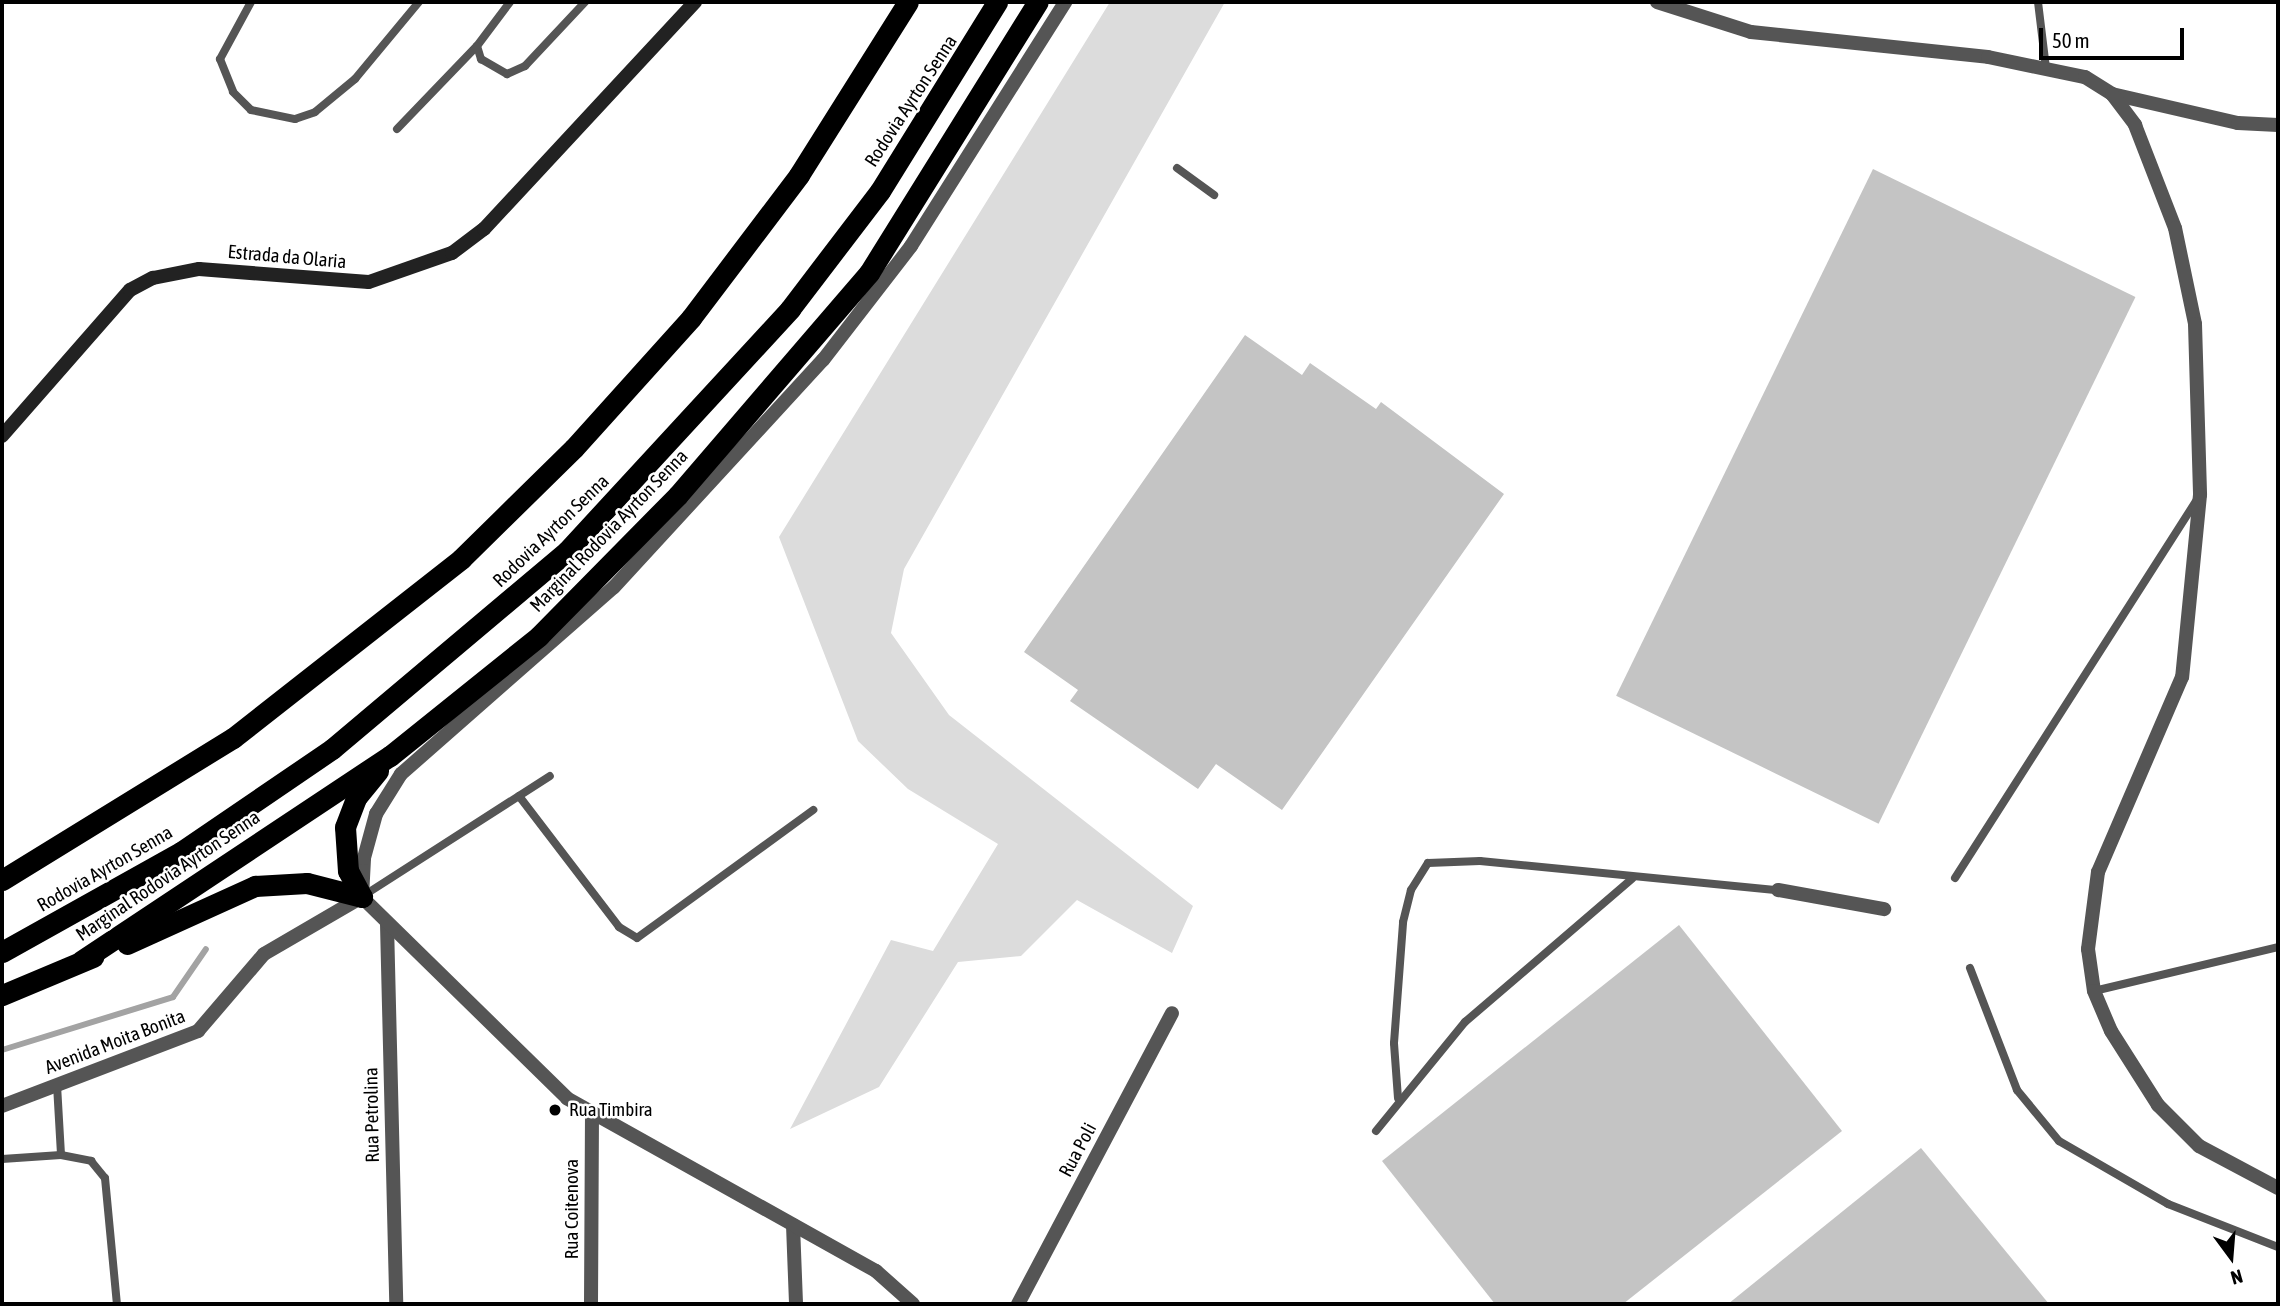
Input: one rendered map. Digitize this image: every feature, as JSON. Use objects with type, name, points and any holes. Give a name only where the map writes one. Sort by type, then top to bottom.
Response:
[{"type":"highway","points":[[2,880],[233,738],[461,559],[546,476],[691,318],[799,175],[908,2]]},
{"type":"highway","name":"Rodovia Ayrton Senna","points":[[2,952],[181,852],[332,749],[567,551],[790,309],[880,191],[998,2]]},
{"type":"highway","name":"Marginal Rodovia Ayrton Senna","points":[[81,961],[390,756],[539,636],[678,495],[806,352],[869,273],[1038,2]]},
{"type":"highway","points":[[362,897],[348,871],[347,815],[390,756]]},
{"type":"highway","points":[[2,995],[255,886],[307,883],[362,897]]},
{"type":"main road","name":"Estrada da Olaria","points":[[2,436],[130,290],[153,278],[199,269],[369,282],[452,253],[484,229],[695,2]]},
{"type":"street","name":"Marginal Rodovia Ayrton Senna","points":[[362,897],[364,858],[389,790],[614,587],[823,360],[911,246],[1065,2]]},
{"type":"street","points":[[1657,2],[1763,34],[2046,68],[2085,77],[2112,94],[2238,123],[2278,125]]},
{"type":"street","points":[[2112,94],[2140,135],[2175,228],[2195,324],[2200,495],[2182,677],[2098,872],[2088,908],[2094,991],[2111,1031],[2158,1105],[2199,1146],[2278,1188]]},
{"type":"street","points":[[1778,890],[1884,909]]},
{"type":"street","points":[[362,897],[567,1098],[876,1271],[913,1304]]},
{"type":"street","name":"Avenida Moita Bonita","points":[[2,1106],[198,1031],[264,954],[362,897]]},
{"type":"street","name":"Rua Petrolina","points":[[387,924],[396,1304]]},
{"type":"street","name":"Rua Poli","points":[[1018,1304],[1172,1013]]},
{"type":"street","name":"Rua Coitenova","points":[[591,1304],[592,1114]]},
{"type":"street","points":[[793,1226],[796,1304]]},
{"type":"lane","points":[[251,2],[220,59],[233,92],[251,110],[295,119],[315,112],[355,79],[419,2]]},
{"type":"lane","points":[[397,130],[477,46],[510,2]]},
{"type":"lane","points":[[477,46],[481,59],[499,72],[515,72],[586,2]]},
{"type":"lane","points":[[2038,2],[2046,68]]},
{"type":"lane","points":[[1177,168],[1213,195]]},
{"type":"lane","points":[[1955,878],[2200,495]]},
{"type":"lane","points":[[362,897],[550,776]]},
{"type":"lane","points":[[519,796],[619,927],[636,939],[813,810]]},
{"type":"lane","points":[[1398,1098],[1394,1043],[1403,922],[1411,890],[1428,863],[1480,861],[1632,878],[1778,890]]},
{"type":"lane","points":[[1376,1131],[1398,1098],[1465,1022],[1632,878]]},
{"type":"lane","points":[[2094,991],[2278,947]]},
{"type":"lane","points":[[1970,968],[2017,1090],[2059,1141],[2149,1195],[2278,1247]]},
{"type":"lane","points":[[57,1085],[61,1155]]},
{"type":"lane","points":[[2,1160],[61,1155],[91,1161],[105,1178],[117,1304]]},
{"type":"shaded area","points":[[1110,2],[1225,2],[904,569],[891,633],[949,715],[1193,906],[1172,953],[1077,900],[1021,956],[958,962],[879,1087],[790,1129],[891,940],[933,951],[998,844],[908,789],[858,741],[779,537]]},
{"type":"building","points":[[1873,169],[2135,297],[1879,824],[1616,696]]},
{"type":"building","points":[[1245,335],[1302,375],[1310,363],[1376,409],[1381,402],[1504,494],[1282,810],[1216,764],[1198,789],[1070,701],[1078,690],[1024,652]]},
{"type":"building","points":[[1679,925],[1842,1131],[1623,1304],[1495,1304],[1382,1161]]},
{"type":"building","points":[[1921,1148],[2049,1304],[1728,1304]]},
{"type":"waterway","points":[[2,1050],[173,997],[206,949]]},
{"type":"place","name":"Rua Timbira","points":[[555,1110]]}]
